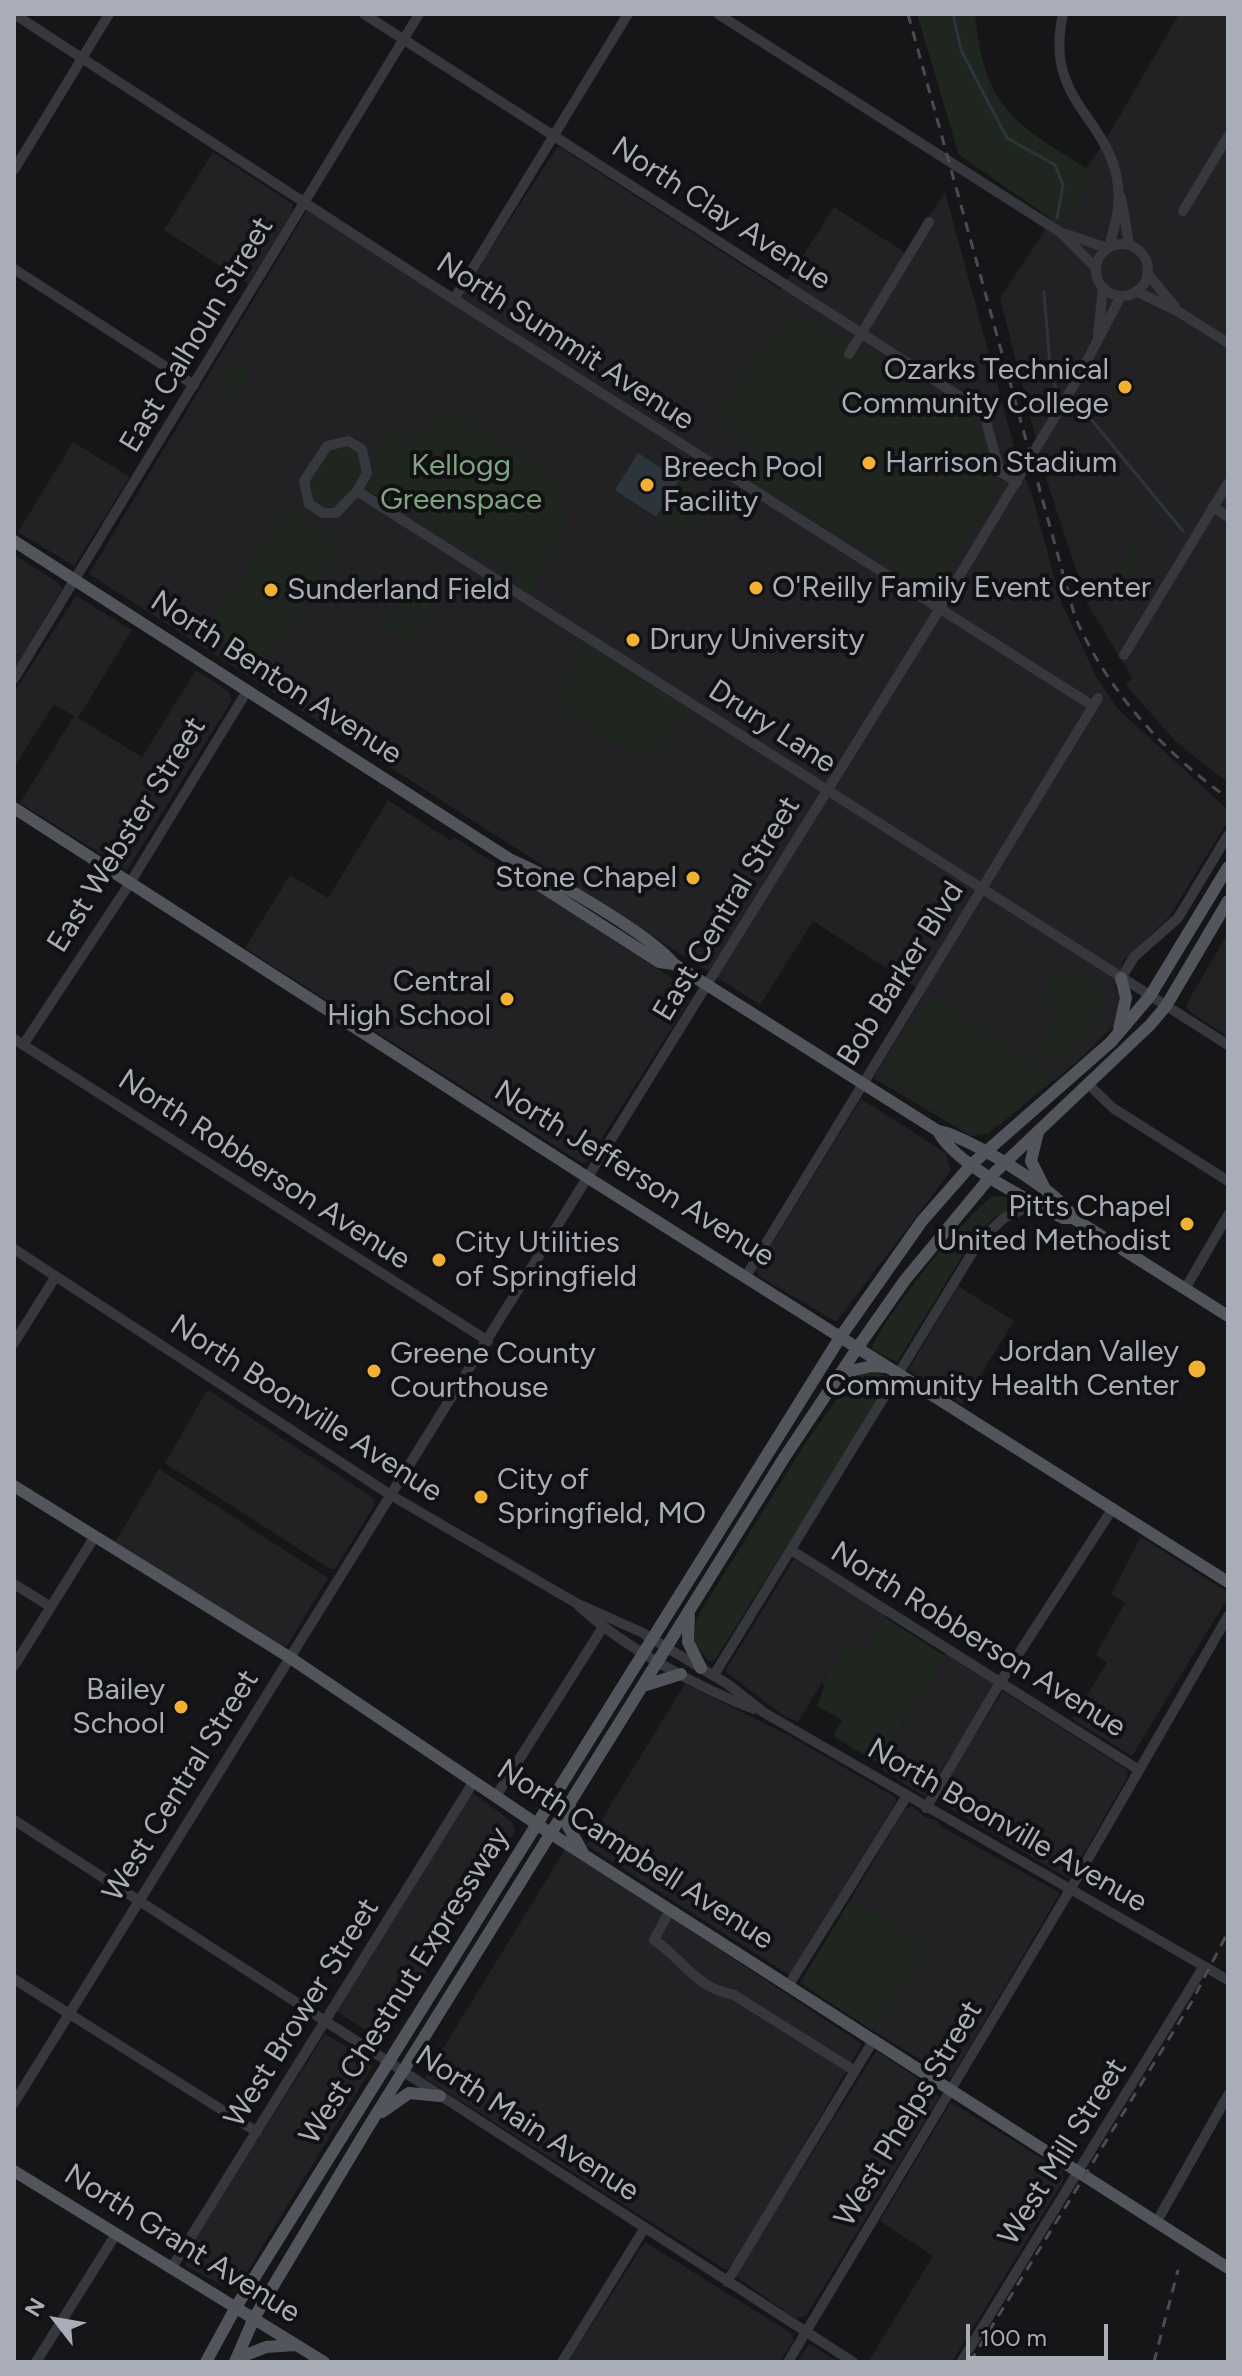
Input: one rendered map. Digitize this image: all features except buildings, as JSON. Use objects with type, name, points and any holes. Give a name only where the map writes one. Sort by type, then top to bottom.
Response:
[{"type":"main road","name":"North Benton Avenue","points":[[14,541],[511,860],[531,868],[642,937],[665,953],[674,964],[938,1131],[951,1133],[986,1152],[1047,1192],[1070,1210],[1073,1218]]},
{"type":"main road","name":"North Jefferson Avenue","points":[[14,808],[590,1179],[1228,1582]]},
{"type":"main road","name":"West Chestnut Expressway","points":[[206,2362],[236,2307],[841,1336],[922,1221],[972,1164],[1111,1042],[1150,996],[1228,867]]},
{"type":"main road","name":"West Chestnut Expressway","points":[[236,2361],[254,2318],[367,2129],[666,1647],[858,1347],[905,1280],[991,1176],[1041,1127],[1090,1086],[1166,1006],[1228,901]]},
{"type":"main road","points":[[1111,1042],[1123,1021],[1126,998],[1121,978]]},
{"type":"main road","points":[[1041,1127],[1034,1141],[1031,1161],[1047,1192]]},
{"type":"main road","name":"North Benton Avenue","points":[[938,1131],[943,1142],[972,1164],[1036,1204],[1063,1218],[1073,1218],[1228,1316]]},
{"type":"main road","points":[[841,1373],[872,1366],[897,1372]]},
{"type":"main road","name":"North Campbell Avenue","points":[[14,1486],[289,1657],[550,1833],[1228,2268]]},
{"type":"main road","points":[[690,1609],[688,1642],[701,1668]]},
{"type":"main road","points":[[643,1686],[681,1674]]},
{"type":"main road","points":[[572,1798],[568,1826],[573,1840],[586,1856]]},
{"type":"main road","points":[[367,2129],[403,2095],[440,2096]]},
{"type":"main road","name":"North Grant Avenue","points":[[14,2171],[324,2362]]},
{"type":"main road","points":[[236,2361],[266,2347],[296,2345]]},
{"type":"street","name":"North Summit Avenue","points":[[14,14],[939,610],[1096,702]]},
{"type":"street","points":[[14,170],[109,14]]},
{"type":"street","name":"North Clay Avenue","points":[[364,14],[976,407],[985,418],[1000,472],[1017,482]]},
{"type":"street","name":"East Calhoun Street","points":[[14,679],[419,14]]},
{"type":"street","points":[[454,299],[628,14]]},
{"type":"street","points":[[718,14],[1060,232],[1096,268],[1103,287],[1121,296],[1136,291],[1147,273]]},
{"type":"street","points":[[1063,14],[1058,36],[1065,77],[1071,94],[1111,158],[1126,208],[1129,244]]},
{"type":"street","points":[[1183,211],[1228,136]]},
{"type":"street","points":[[1096,268],[1108,247],[1119,191]]},
{"type":"street","points":[[849,354],[929,222]]},
{"type":"street","points":[[1060,232],[1108,247],[1129,244],[1143,254],[1147,273],[1179,312]]},
{"type":"street","points":[[14,269],[194,385]]},
{"type":"street","name":"East Central Street","points":[[1096,344],[1103,287]]},
{"type":"street","points":[[1136,291],[1179,312],[1228,343]]},
{"type":"street","name":"East Central Street","points":[[389,1494],[590,1179],[939,610],[1017,482],[1121,296]]},
{"type":"street","points":[[348,441],[366,456],[367,473],[357,491],[344,507],[329,514],[309,504],[303,489],[304,481],[327,446],[348,441]]},
{"type":"street","points":[[1124,655],[1228,483]]},
{"type":"street","name":"Drury Lane","points":[[357,491],[1228,1045]]},
{"type":"street","points":[[1213,507],[1228,517]]},
{"type":"street","name":"East Webster Street","points":[[18,1042],[130,883],[247,691]]},
{"type":"street","name":"Bob Barker Blvd","points":[[746,1276],[1096,702]]},
{"type":"street","points":[[1121,978],[1134,957],[1178,918],[1228,835]]},
{"type":"street","name":"North Robberson Avenue","points":[[18,1042],[488,1341]]},
{"type":"street","points":[[1090,1086],[1113,1108],[1228,1181]]},
{"type":"street","points":[[714,1675],[980,1240],[997,1223],[1036,1204]]},
{"type":"street","points":[[1185,1289],[1228,1215]]},
{"type":"street","name":"North Boonville Avenue","points":[[14,1249],[389,1494],[576,1603],[609,1615],[666,1647],[714,1675],[763,1712],[906,1797],[1228,1980]]},
{"type":"street","points":[[14,1343],[56,1276]]},
{"type":"street","name":"West Central Street","points":[[14,2103],[389,1494]]},
{"type":"street","points":[[926,1808],[1001,1681],[1113,1508]]},
{"type":"street","points":[[14,1666],[95,1536]]},
{"type":"street","name":"North Robberson Avenue","points":[[791,1550],[1139,1770]]},
{"type":"street","points":[[14,1584],[51,1607]]},
{"type":"street","name":"North Boonville Avenue","points":[[576,1603],[603,1627],[681,1674],[724,1697],[763,1712]]},
{"type":"street","name":"West Phelps Street","points":[[788,2362],[1070,1890],[1228,1616]]},
{"type":"street","points":[[496,1796],[603,1627]]},
{"type":"street","name":"West Brower Street","points":[[171,2269],[474,1781]]},
{"type":"street","points":[[788,1986],[906,1797]]},
{"type":"street","name":"North Main Avenue","points":[[14,1820],[853,2362]]},
{"type":"street","points":[[670,1910],[654,1940],[679,1956],[686,1972],[714,1991],[734,1995],[855,2071]]},
{"type":"street","name":"West Mill Street","points":[[961,2362],[1204,1966]]},
{"type":"street","points":[[14,1979],[257,2132]]},
{"type":"street","points":[[727,2282],[873,2041]]},
{"type":"street","points":[[1156,2223],[1228,2095]]},
{"type":"street","points":[[562,2362],[644,2229]]},
{"type":"street","points":[[36,2362],[116,2234]]},
{"type":"shaded area","name":"Ozarks Technical Community College","points":[[1179,14],[1228,14],[1228,783],[1175,741],[1126,685],[1132,678],[1087,603],[1045,475],[1000,298],[1108,136]]},
{"type":"shaded area","name":"Drury University","points":[[558,146],[781,290],[834,207],[906,253],[945,192],[1018,461],[1032,495],[1061,602],[1097,678],[1118,709],[1228,810],[1228,821],[1169,917],[1122,962],[1115,987],[1121,1000],[1114,1025],[1079,1060],[988,1134],[971,1136],[873,1078],[925,993],[813,921],[760,1005],[89,574],[312,202],[459,297]]},
{"type":"shaded area","points":[[213,152],[293,204],[291,215],[248,284],[164,230]]},
{"type":"shaded area","points":[[73,442],[130,477],[74,566],[18,532]]},
{"type":"shaded area","name":"Breech Pool Facility","points":[[638,453],[679,480],[656,517],[615,490]]},
{"type":"shaded area","points":[[14,555],[59,583],[62,589],[14,669]]},
{"type":"shaded area","points":[[76,596],[132,630],[78,718],[142,757],[196,670],[229,692],[232,700],[127,870],[20,803],[74,716],[54,704],[14,767],[14,692]]},
{"type":"shaded area","name":"Central High School","points":[[388,800],[451,841],[454,837],[689,989],[689,1001],[586,1163],[245,948],[290,875],[328,898]]},
{"type":"shaded area","points":[[1228,933],[1228,1037],[1190,1012],[1186,1005]]},
{"type":"shaded area","points":[[861,1099],[946,1153],[951,1171],[836,1322],[759,1276],[756,1270]]},
{"type":"shaded area","points":[[958,1286],[1014,1321],[962,1405],[908,1370]]},
{"type":"shaded area","points":[[210,1391],[375,1499],[374,1506],[335,1569],[330,1569],[165,1463],[206,1392]]},
{"type":"shaded area","points":[[159,1469],[328,1578],[287,1646],[281,1646],[115,1542]]},
{"type":"shaded area","points":[[1141,1537],[1227,1592],[1228,1597],[1132,1756],[1072,1719],[1107,1663],[1096,1654],[1125,1603],[1111,1594]]},
{"type":"shaded area","points":[[794,1559],[886,1614],[861,1655],[845,1645],[798,1722],[784,1716],[725,1671]]},
{"type":"shaded area","points":[[946,1653],[995,1684],[925,1797],[877,1766]]},
{"type":"shaded area","points":[[685,1684],[790,1736],[895,1797],[896,1802],[789,1975],[586,1845]]},
{"type":"shaded area","points":[[1003,1691],[1127,1770],[1127,1778],[1069,1879],[939,1802],[953,1770]]},
{"type":"shaded area","points":[[472,1792],[512,1822],[515,1831],[383,2041],[336,2011]]},
{"type":"shaded area","points":[[912,1806],[942,1827],[1060,1893],[951,2078],[872,2030],[926,1946],[851,1899],[904,1810]]},
{"type":"shaded area","points":[[566,1848],[862,2044],[734,2264],[726,2270],[425,2078]]},
{"type":"shaded area","points":[[325,2034],[371,2061],[372,2067],[242,2280],[222,2285],[187,2267],[184,2256]]},
{"type":"shaded area","points":[[876,2051],[936,2090],[939,2098],[806,2316],[795,2318],[735,2276]]},
{"type":"shaded area","points":[[951,2102],[1062,2171],[1064,2180],[952,2362],[868,2362],[933,2256],[880,2221]]},
{"type":"shaded area","points":[[645,2242],[791,2333],[794,2340],[780,2362],[568,2362]]},
{"type":"shaded area","points":[[809,2344],[813,2346],[838,2362],[797,2362]]},
{"type":"green space","points":[[917,14],[975,14],[987,74],[997,95],[1025,127],[1095,174],[1062,226],[959,155]]},
{"type":"green space","name":"Harrison Stadium","points":[[793,311],[813,323],[818,322],[976,423],[996,491],[933,592],[748,477],[754,450],[717,412],[741,375]]},
{"type":"green space","points":[[236,362],[251,371],[234,398],[220,388]]},
{"type":"green space","name":"Kellogg Greenspace","points":[[458,415],[556,484],[564,508],[564,527],[537,575],[532,591],[525,592],[515,577],[368,490],[376,455],[386,447],[379,421],[417,444],[434,416]]},
{"type":"green space","points":[[349,446],[361,454],[361,463],[349,494],[333,506],[314,503],[310,482],[331,449]]},
{"type":"green space","points":[[679,480],[711,500],[687,536],[656,517]]},
{"type":"green space","name":"Sunderland Field","points":[[288,511],[340,546],[257,670],[203,635],[282,515]]},
{"type":"green space","points":[[1134,541],[1144,551],[1122,588],[1116,571]]},
{"type":"green space","points":[[402,582],[436,604],[424,622],[390,600]]},
{"type":"green space","points":[[381,610],[388,610],[416,628],[414,631],[419,634],[414,642],[379,623],[376,617]]},
{"type":"green space","points":[[587,645],[687,708],[649,760],[611,742],[558,708],[555,695]]},
{"type":"green space","points":[[1054,971],[1074,983],[1080,974],[1099,989],[1103,998],[1103,1003],[1058,1067],[1037,1050],[1062,1010],[1042,997]]},
{"type":"green space","points":[[931,995],[1052,1076],[987,1132],[973,1134],[881,1075]]},
{"type":"green space","points":[[994,1196],[1015,1198],[1026,1205],[999,1214],[975,1235],[897,1362],[872,1349],[890,1317],[927,1268],[967,1221]]},
{"type":"green space","points":[[876,1372],[888,1377],[890,1382],[714,1661],[709,1661],[694,1644],[696,1619],[804,1445],[848,1383],[861,1373]]},
{"type":"green space","points":[[884,1617],[945,1656],[878,1763],[833,1736],[842,1720],[817,1706],[824,1687],[822,1683],[845,1644],[862,1654]]},
{"type":"green space","points":[[851,1899],[926,1946],[872,2030],[800,1983]]},
{"type":"waterway","points":[[953,14],[961,50],[1007,138],[1055,165],[1063,185],[1057,218]]},
{"type":"waterway","points":[[1044,292],[1051,378],[1057,390]]},
{"type":"waterway","points":[[1081,407],[1183,531]]},
{"type":"railway","points":[[908,14],[1075,617],[1104,670],[1139,718],[1181,760],[1228,798]]},
{"type":"railway","points":[[970,2362],[1191,2003],[1228,1932]]},
{"type":"railway","points":[[1154,2362],[1178,2270]]},
{"type":"place","name":"Ozarks Technical Community College","points":[[1125,387]]},
{"type":"place","name":"Harrison Stadium","points":[[869,463]]},
{"type":"place","name":"Breech Pool Facility","points":[[647,485]]},
{"type":"place","name":"O'Reilly Family Event Center","points":[[756,588]]},
{"type":"place","name":"Sunderland Field","points":[[271,590]]},
{"type":"place","name":"Drury University","points":[[633,640]]},
{"type":"place","name":"Stone Chapel","points":[[693,878]]},
{"type":"place","name":"Central High School","points":[[507,999]]},
{"type":"place","name":"Pitts Chapel United Methodist","points":[[1187,1224]]},
{"type":"place","name":"City Utilities of Springfield","points":[[439,1260]]},
{"type":"place","name":"Jordan Valley Community Health Center","points":[[1197,1369]]},
{"type":"place","name":"Greene County Courthouse","points":[[374,1371]]},
{"type":"place","name":"City of Springfield, MO","points":[[481,1497]]},
{"type":"place","name":"Bailey School","points":[[181,1707]]}]
